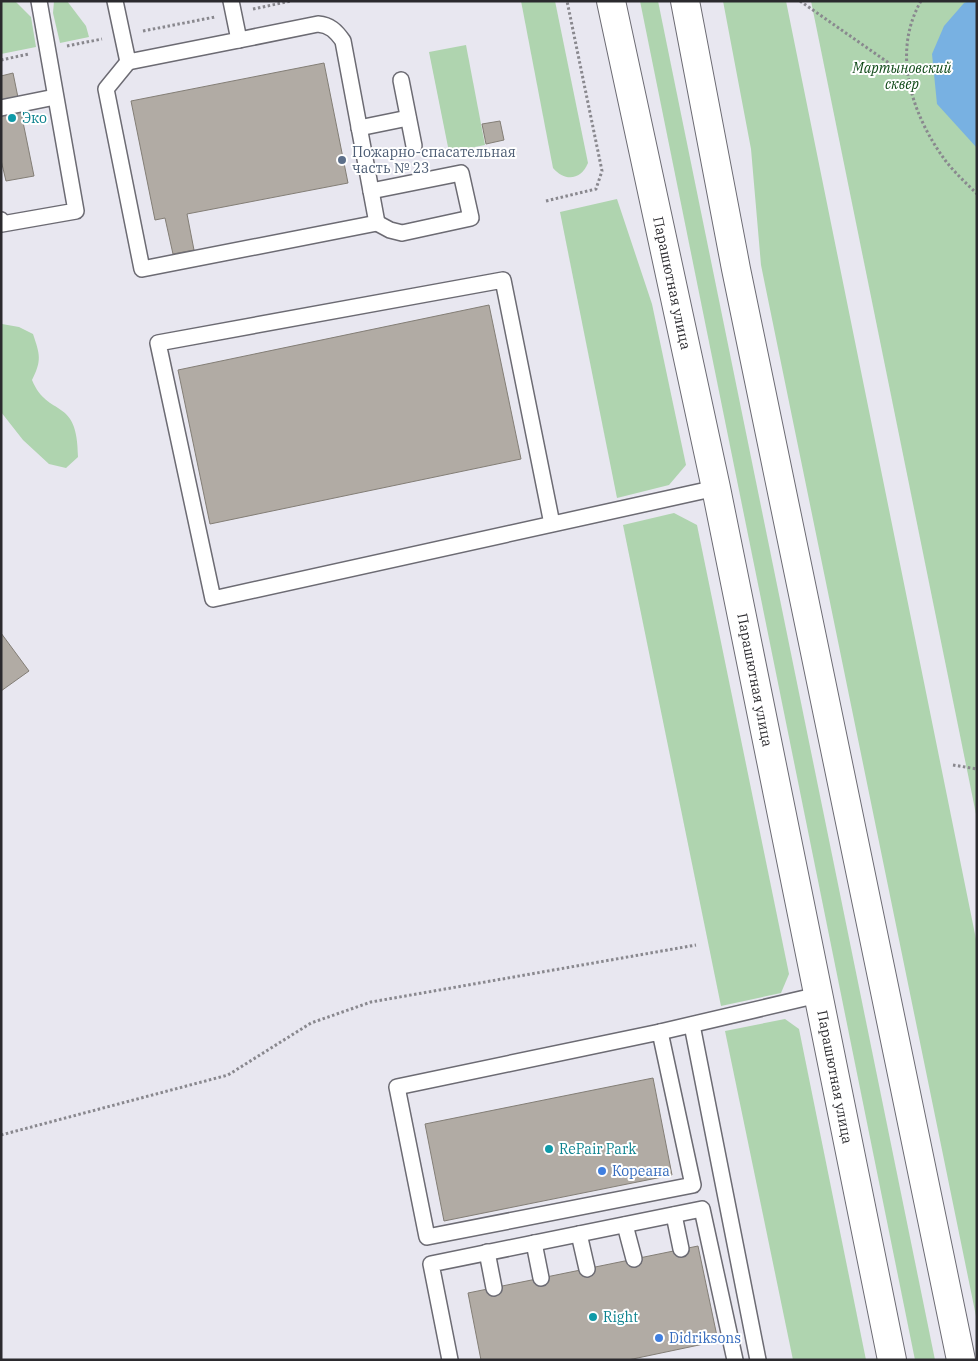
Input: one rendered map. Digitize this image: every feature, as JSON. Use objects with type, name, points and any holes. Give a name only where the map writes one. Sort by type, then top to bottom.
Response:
[{"type":"main road","name":"Парашютная улица","points":[[611,1],[716,488],[892,1360]]},
{"type":"main road","points":[[685,1],[736,269],[961,1360]]},
{"type":"lane","points":[[1,220],[2,224],[76,211],[55,97],[50,50],[40,1]]},
{"type":"lane","points":[[115,1],[128,62]]},
{"type":"lane","points":[[232,7],[239,40]]},
{"type":"lane","points":[[371,191],[461,173],[471,218],[402,233],[390,230],[377,223],[142,269],[106,89],[128,62],[318,24],[326,24],[335,30],[343,41],[359,128],[377,223]]},
{"type":"lane","points":[[401,80],[414,146]]},
{"type":"lane","points":[[1,108],[55,97]]},
{"type":"lane","points":[[359,128],[408,118]]},
{"type":"lane","points":[[552,524],[503,280],[158,343],[213,599],[716,488]]},
{"type":"lane","points":[[660,1032],[693,1185],[427,1237],[397,1087],[660,1032],[818,995]]},
{"type":"lane","points":[[692,1025],[758,1360]]},
{"type":"lane","points":[[450,1360],[431,1264],[702,1209],[734,1360]]},
{"type":"lane","points":[[674,1215],[681,1249]]},
{"type":"lane","points":[[625,1225],[634,1259]]},
{"type":"lane","points":[[579,1234],[587,1269]]},
{"type":"lane","points":[[534,1243],[541,1278]]},
{"type":"lane","points":[[487,1252],[494,1288]]},
{"type":"path","points":[[1,60],[122,35],[232,7],[292,1]]},
{"type":"path","points":[[546,201],[596,189],[602,171],[567,1]]},
{"type":"path","points":[[800,1],[907,76]]},
{"type":"path","points":[[921,1],[912,17],[906,43],[907,76],[920,120],[946,161],[977,194]]},
{"type":"path","points":[[953,765],[977,769]]},
{"type":"path","points":[[1,1135],[228,1075],[311,1023],[371,1002],[696,945]]},
{"type":"green space","points":[[15,1],[31,17],[36,47],[1,54],[1,2]]},
{"type":"green space","points":[[54,1],[67,1],[86,26],[89,37],[60,43],[53,13]]},
{"type":"green space","points":[[521,1],[555,1],[588,163],[585,169],[577,176],[563,176],[553,168]]},
{"type":"green space","points":[[640,1],[658,1],[935,1360],[915,1360]]},
{"type":"green space","points":[[723,1],[786,1],[977,944],[977,1321],[761,265],[751,149]]},
{"type":"green space","name":"Мартыновский сквер","points":[[811,1],[977,1],[977,819]]},
{"type":"green space","points":[[466,45],[485,145],[449,152],[429,52]]},
{"type":"green space","points":[[617,199],[652,304],[686,465],[669,485],[617,498],[560,212]]},
{"type":"green space","points":[[2,324],[19,327],[33,334],[39,362],[32,380],[46,400],[68,416],[73,424],[77,437],[78,457],[66,468],[49,464],[23,440],[1,412]]},
{"type":"green space","points":[[674,513],[697,525],[789,974],[781,993],[721,1006],[623,525]]},
{"type":"green space","points":[[785,1019],[799,1029],[866,1360],[793,1360],[725,1031]]},
{"type":"water","points":[[977,1],[977,148],[937,104],[932,54],[944,26],[964,3]]},
{"type":"building","points":[[324,63],[348,183],[187,214],[194,250],[173,254],[165,218],[155,220],[131,101]]},
{"type":"building","name":"Эко","points":[[13,73],[34,176],[6,181],[1,160],[1,76]]},
{"type":"building","points":[[500,121],[504,140],[486,144],[482,124]]},
{"type":"building","points":[[489,305],[521,459],[210,524],[178,370]]},
{"type":"building","points":[[1,633],[29,671],[1,691]]},
{"type":"building","name":"RePair Park","points":[[653,1078],[672,1175],[444,1221],[425,1124]]},
{"type":"building","name":"Right","points":[[698,1246],[718,1341],[628,1360],[481,1360],[468,1293]]},
{"type":"place","name":"Эко","points":[[12,118]]},
{"type":"place","name":"Пожарно-спасательная часть № 23","points":[[342,160]]},
{"type":"place","name":"RePair Park","points":[[549,1149]]},
{"type":"place","name":"Кореана","points":[[602,1171]]},
{"type":"place","name":"Right","points":[[593,1317]]},
{"type":"place","name":"Didriksons","points":[[659,1338]]}]
